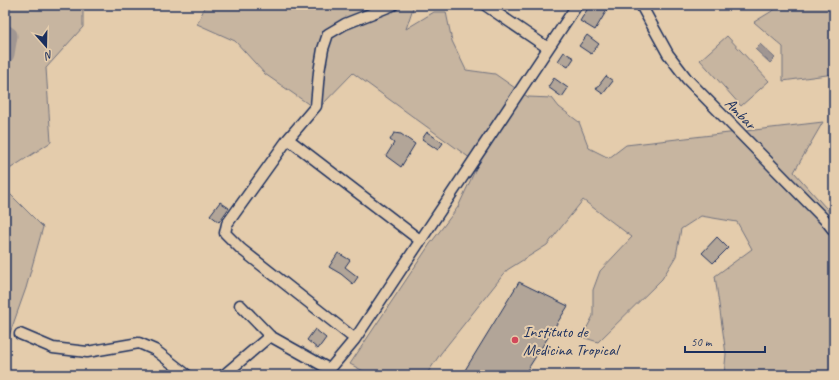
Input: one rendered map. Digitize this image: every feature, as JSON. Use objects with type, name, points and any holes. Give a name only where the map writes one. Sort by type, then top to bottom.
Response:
[{"type":"street","points":[[355,339],[241,249],[225,233],[227,224],[288,139],[316,106],[319,72],[328,34],[345,24],[393,5]]},
{"type":"street","points":[[486,5],[548,48]]},
{"type":"street","points":[[240,305],[270,336],[327,372],[355,339],[577,5]]},
{"type":"street","name":"Ambar","points":[[641,5],[668,54],[687,79],[827,222],[834,231]]},
{"type":"street","points":[[288,139],[421,241]]},
{"type":"street","points":[[20,334],[53,348],[87,352],[139,343],[155,350],[187,375]]},
{"type":"street","points":[[224,375],[270,336]]},
{"type":"shaded area","points":[[5,5],[83,5],[83,27],[46,68],[51,142],[5,172]]},
{"type":"shaded area","points":[[206,5],[414,5],[406,29],[434,12],[446,12],[452,41],[466,70],[495,74],[528,97],[552,98],[559,107],[579,122],[589,148],[609,158],[626,145],[823,122],[794,172],[834,217],[834,375],[724,375],[726,354],[715,276],[752,249],[737,222],[701,216],[681,229],[676,256],[662,279],[598,342],[582,337],[593,316],[593,290],[600,271],[632,237],[583,200],[547,245],[507,270],[441,353],[426,375],[371,375],[350,364],[430,244],[458,207],[478,164],[353,73],[317,110],[265,74],[235,41],[197,24]]},
{"type":"shaded area","points":[[782,5],[834,5],[834,74],[783,81],[783,47],[754,22]]},
{"type":"shaded area","points":[[727,36],[769,81],[741,106],[700,60]]},
{"type":"shaded area","points":[[760,44],[775,58],[770,63],[755,49]]},
{"type":"shaded area","points":[[5,189],[43,227],[26,288],[5,347]]},
{"type":"building","points":[[590,5],[610,5],[595,30],[580,21]]},
{"type":"building","points":[[587,35],[599,44],[591,54],[579,46]]},
{"type":"building","points":[[564,52],[574,58],[568,67],[558,61]]},
{"type":"building","points":[[606,76],[613,81],[603,94],[596,89]]},
{"type":"building","points":[[554,78],[568,88],[562,97],[548,87]]},
{"type":"building","points":[[427,132],[443,143],[438,150],[422,139]]},
{"type":"building","points":[[394,133],[401,134],[415,144],[401,167],[386,156],[394,143],[390,140]]},
{"type":"building","points":[[220,202],[229,208],[219,222],[210,215]]},
{"type":"building","points":[[717,237],[728,248],[713,263],[702,253]]},
{"type":"building","points":[[338,253],[350,260],[345,267],[358,277],[353,284],[341,274],[329,267]]},
{"type":"building","name":"Instituto de Medicina Tropical","points":[[519,282],[568,306],[524,375],[462,375]]},
{"type":"building","points":[[315,329],[326,338],[318,349],[307,340]]},
{"type":"waterway","points":[[5,34],[8,36],[5,54]]},
{"type":"place","name":"Instituto de Medicina Tropical","points":[[515,340]]}]
